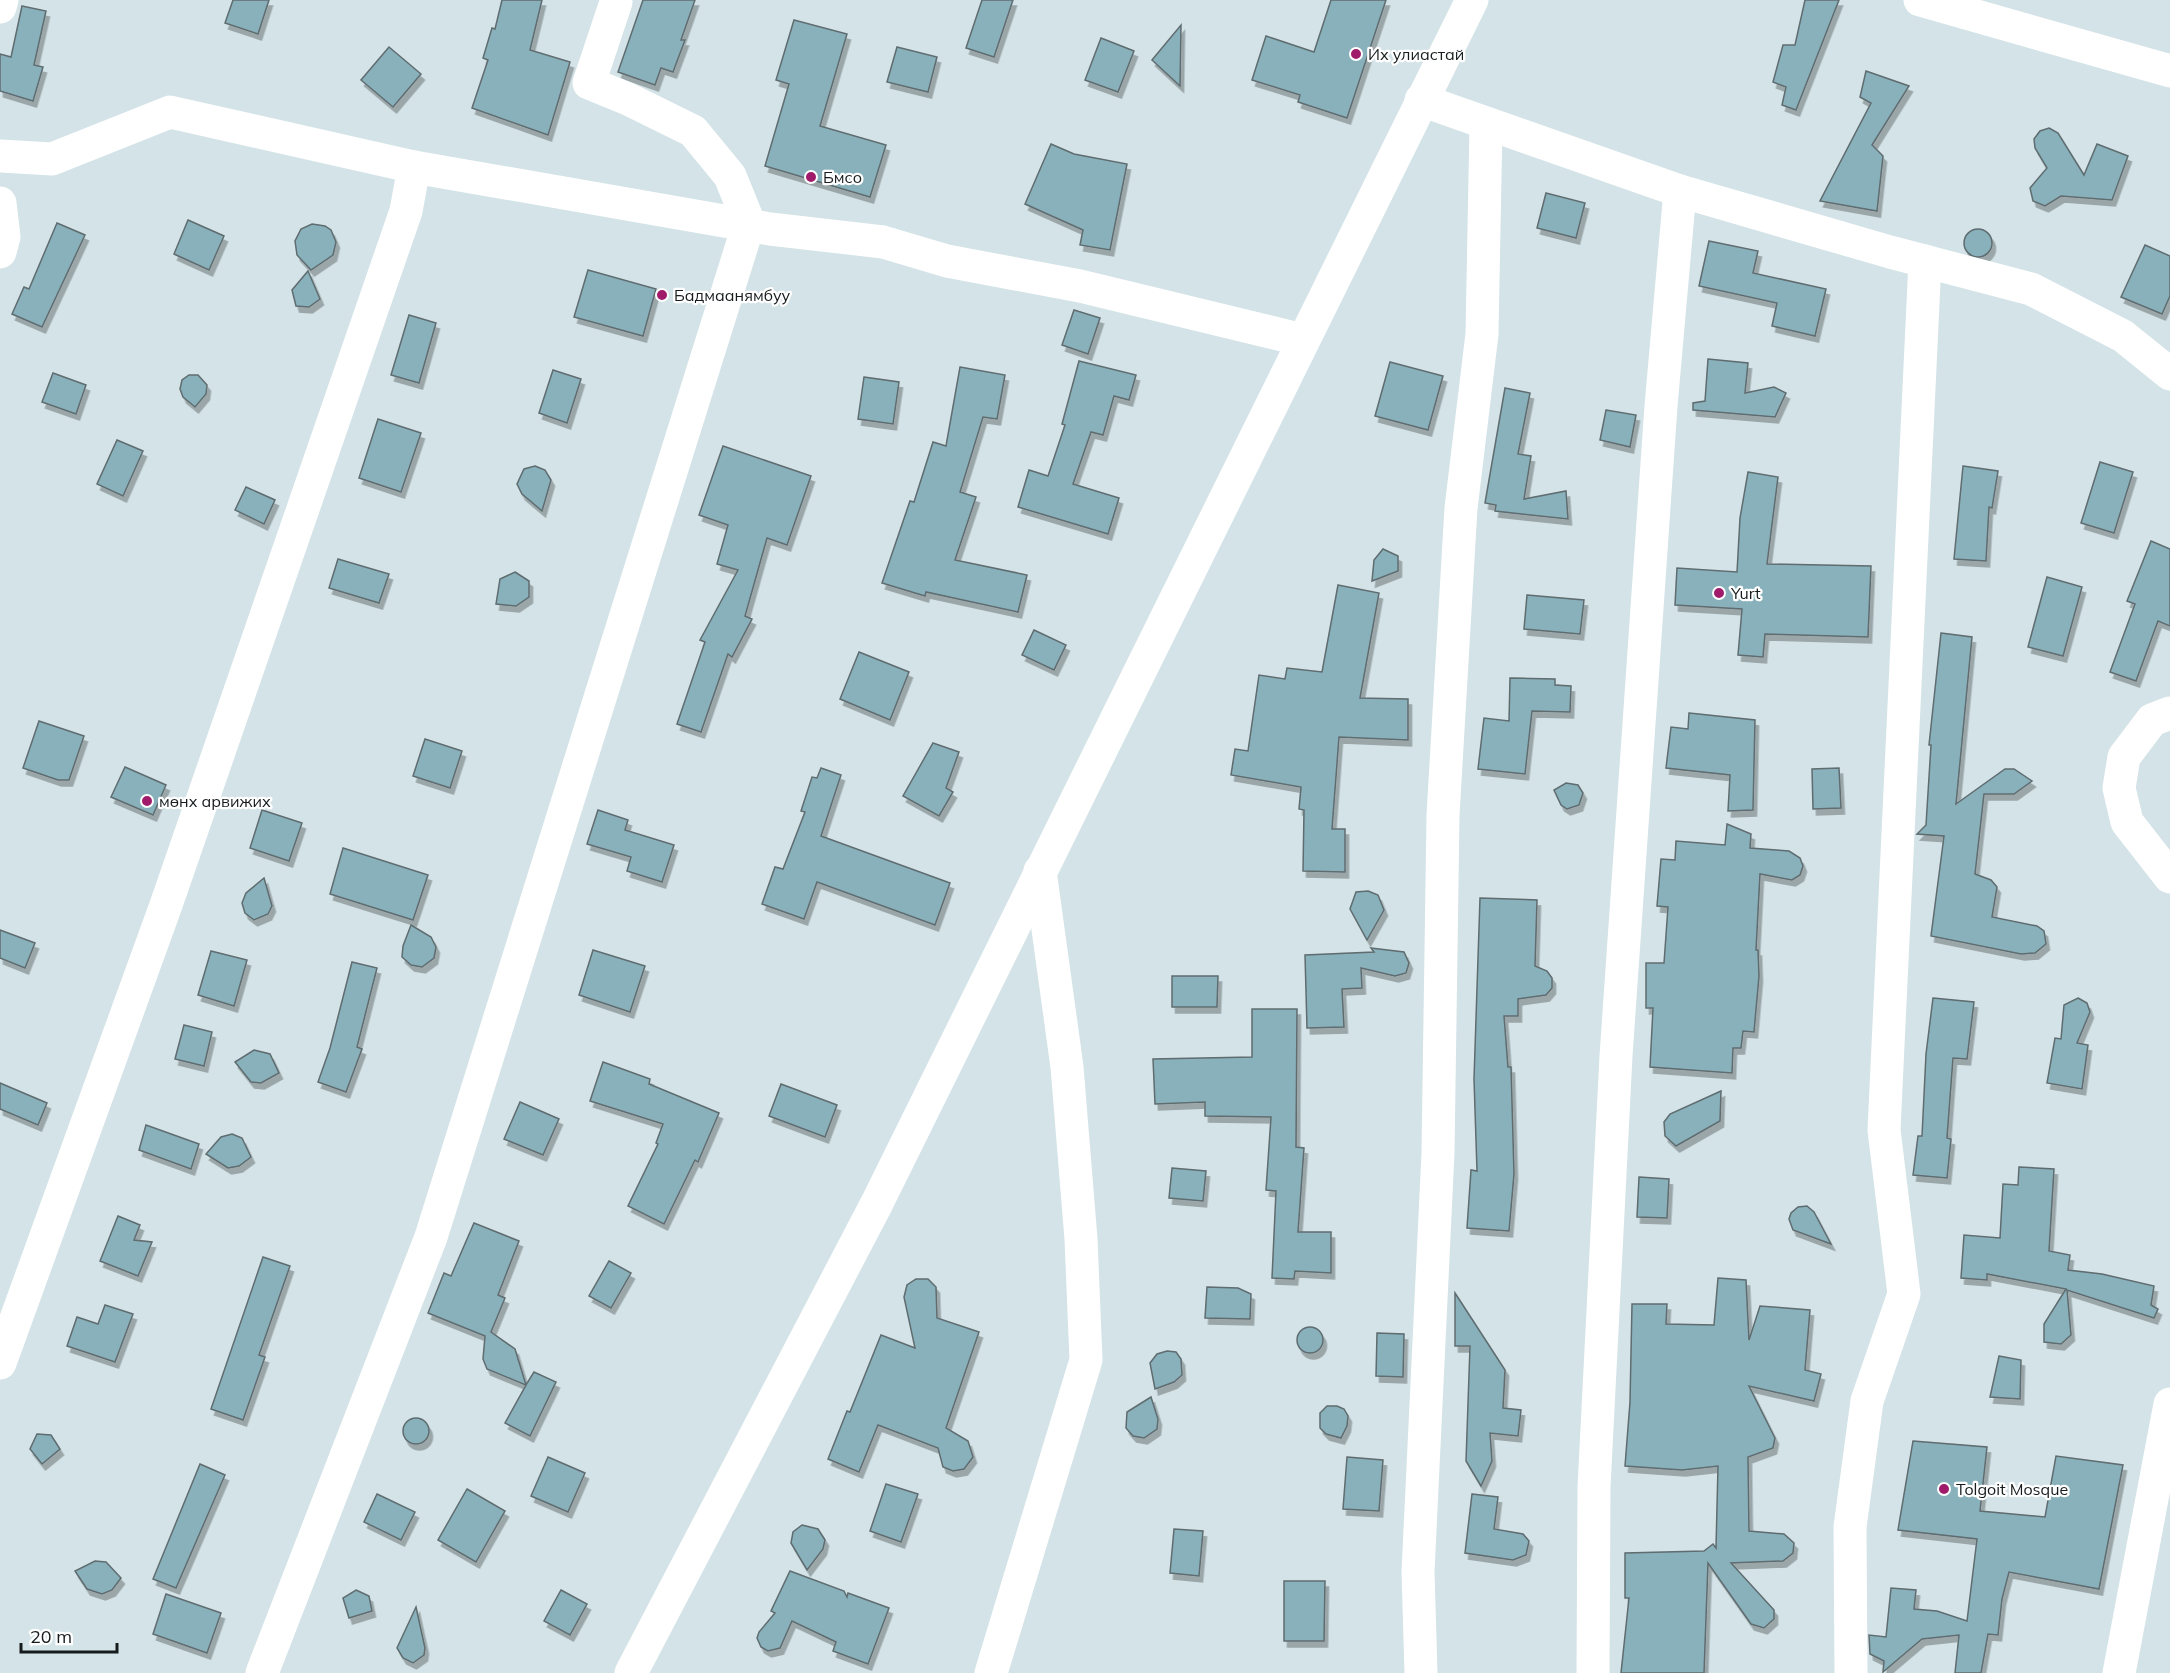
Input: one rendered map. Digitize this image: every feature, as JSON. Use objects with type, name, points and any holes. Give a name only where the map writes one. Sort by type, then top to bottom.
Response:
[{"type":"street","points":[[0,7],[2,0]]},
{"type":"street","points":[[631,1673],[877,1203],[1472,0]]},
{"type":"street","points":[[1920,0],[2170,71]]},
{"type":"street","points":[[262,1673],[430,1237],[749,223],[730,176],[693,131],[628,99],[589,83],[616,2]]},
{"type":"street","points":[[1421,100],[1680,191],[2031,289],[2123,336],[2170,374]]},
{"type":"street","points":[[0,156],[52,159],[170,112],[414,167],[749,223],[770,229],[883,242],[947,261],[1080,286],[1303,340]]},
{"type":"street","points":[[1421,1673],[1418,1572],[1438,1153],[1443,814],[1461,508],[1482,334],[1486,124]]},
{"type":"street","points":[[0,1364],[166,905],[406,211],[414,167]]},
{"type":"street","points":[[1593,1673],[1594,1487],[1616,1056],[1660,418],[1680,191]]},
{"type":"street","points":[[0,203],[4,237],[0,252]]},
{"type":"street","points":[[1851,1673],[1850,1527],[1866,1401],[1904,1294],[1884,1130],[1925,261]]},
{"type":"street","points":[[2170,713],[2152,720],[2124,757],[2119,788],[2127,822],[2170,877]]},
{"type":"street","points":[[991,1673],[1086,1360],[1081,1239],[1067,1066],[1040,871]]},
{"type":"street","points":[[2119,1673],[2170,1404]]},
{"type":"building","points":[[233,0],[269,0],[258,34],[225,23]]},
{"type":"building","points":[[502,0],[542,0],[530,50],[570,62],[548,135],[472,108],[488,60],[483,58],[492,28],[495,29]]},
{"type":"building","points":[[643,0],[695,0],[681,40],[685,40],[673,72],[661,68],[655,85],[618,72]]},
{"type":"building","points":[[982,0],[1013,0],[994,57],[966,48]]},
{"type":"building","points":[[1331,0],[1386,0],[1347,118],[1298,102],[1300,95],[1252,80],[1266,36],[1314,52]]},
{"type":"building","points":[[1805,0],[1839,0],[1796,110],[1782,105],[1786,87],[1773,82],[1783,45],[1795,45]]},
{"type":"building","points":[[22,6],[46,11],[34,65],[43,67],[33,101],[0,91],[0,54],[11,57]]},
{"type":"building","points":[[794,20],[847,34],[820,126],[886,145],[870,197],[765,166],[789,84],[776,80]]},
{"type":"building","points":[[1181,25],[1180,86],[1152,60]]},
{"type":"building","points":[[1101,38],[1134,51],[1118,92],[1085,80]]},
{"type":"building","points":[[389,47],[421,74],[393,107],[361,80]]},
{"type":"building","points":[[897,47],[937,57],[928,92],[887,82]]},
{"type":"building","points":[[1866,71],[1909,86],[1872,145],[1883,156],[1877,211],[1820,201],[1871,103],[1860,97]]},
{"type":"building","points":[[2049,128],[2058,133],[2084,175],[2097,144],[2128,156],[2112,200],[2061,196],[2045,206],[2033,201],[2030,188],[2047,168],[2035,148],[2034,139],[2040,131]]},
{"type":"building","points":[[1051,144],[1074,154],[1127,164],[1110,250],[1080,245],[1083,230],[1025,204]]},
{"type":"building","points":[[1546,193],[1585,203],[1576,238],[1537,228]]},
{"type":"building","points":[[188,220],[224,236],[209,270],[174,254]]},
{"type":"building","points":[[57,223],[85,235],[42,327],[12,314],[24,287],[29,289]]},
{"type":"building","points":[[312,224],[325,226],[331,230],[336,242],[333,255],[311,270],[297,255],[295,241],[301,229]]},
{"type":"building","points":[[1978,229],[1988,233],[1992,243],[1988,253],[1978,257],[1968,253],[1964,243],[1968,233]]},
{"type":"building","points":[[1709,241],[1758,251],[1753,273],[1826,289],[1815,336],[1772,326],[1777,303],[1699,286]]},
{"type":"building","points":[[2145,245],[2170,256],[2170,296],[2162,314],[2121,297]]},
{"type":"building","points":[[588,270],[656,289],[643,336],[574,317]]},
{"type":"building","points":[[308,271],[320,299],[309,307],[296,306],[292,290]]},
{"type":"building","points":[[1074,310],[1100,318],[1088,354],[1062,345]]},
{"type":"building","points":[[409,315],[436,323],[419,383],[391,375]]},
{"type":"building","points":[[1708,359],[1748,363],[1745,393],[1774,387],[1786,393],[1775,417],[1693,410],[1693,403],[1705,401]]},
{"type":"building","points":[[1079,361],[1136,375],[1129,400],[1114,396],[1103,435],[1091,432],[1073,484],[1119,498],[1108,534],[1018,507],[1029,470],[1048,476],[1065,425],[1062,424]]},
{"type":"building","points":[[1390,362],[1443,376],[1428,430],[1375,416]]},
{"type":"building","points":[[960,367],[1005,375],[997,419],[983,417],[960,492],[976,497],[955,560],[1027,575],[1018,612],[926,592],[925,596],[882,583],[910,501],[914,502],[933,442],[946,446]]},
{"type":"building","points":[[553,370],[581,379],[567,423],[539,413]]},
{"type":"building","points":[[53,373],[86,385],[76,414],[42,402]]},
{"type":"building","points":[[189,375],[198,375],[207,385],[206,394],[195,407],[183,397],[180,389],[182,380]]},
{"type":"building","points":[[864,377],[899,382],[893,424],[858,419]]},
{"type":"building","points":[[1505,388],[1530,393],[1518,454],[1531,456],[1524,499],[1566,491],[1568,519],[1495,511],[1496,505],[1485,503]]},
{"type":"building","points":[[1606,410],[1636,415],[1630,447],[1600,440]]},
{"type":"building","points":[[378,419],[421,433],[401,492],[359,478]]},
{"type":"building","points":[[117,440],[143,451],[123,496],[97,484]]},
{"type":"building","points":[[723,446],[811,476],[787,545],[767,538],[745,616],[752,619],[732,657],[728,654],[701,732],[677,724],[705,642],[700,640],[738,570],[717,564],[728,525],[699,515]]},
{"type":"building","points":[[2100,462],[2133,472],[2114,533],[2081,523]]},
{"type":"building","points":[[535,466],[545,470],[551,480],[542,511],[522,494],[517,484],[524,469]]},
{"type":"building","points":[[1963,466],[1998,471],[1992,508],[1989,507],[1986,561],[1954,559]]},
{"type":"building","points":[[1748,472],[1778,477],[1767,564],[1871,566],[1868,637],[1765,634],[1763,657],[1738,655],[1742,609],[1675,605],[1677,568],[1737,572],[1740,518]]},
{"type":"building","points":[[246,487],[275,500],[264,524],[235,510]]},
{"type":"building","points":[[2151,541],[2170,549],[2170,626],[2158,621],[2136,681],[2110,672],[2135,604],[2127,601]]},
{"type":"building","points":[[1383,549],[1398,556],[1398,571],[1372,581],[1374,560]]},
{"type":"building","points":[[338,559],[389,574],[379,603],[329,588]]},
{"type":"building","points":[[515,572],[529,581],[529,597],[516,606],[496,604],[500,579]]},
{"type":"building","points":[[2047,577],[2082,587],[2063,656],[2028,647]]},
{"type":"building","points":[[1338,585],[1379,593],[1360,698],[1408,699],[1408,740],[1339,737],[1332,829],[1345,829],[1345,872],[1303,871],[1304,810],[1299,809],[1301,787],[1231,775],[1235,749],[1248,751],[1259,675],[1285,679],[1287,668],[1322,672]]},
{"type":"building","points":[[1527,595],[1584,600],[1580,634],[1524,629]]},
{"type":"building","points":[[1034,630],[1066,645],[1054,670],[1022,655]]},
{"type":"building","points":[[1941,633],[1972,637],[1956,804],[2005,769],[2014,769],[2032,781],[2014,794],[1984,794],[1975,874],[1991,880],[1997,887],[1992,917],[2037,926],[2044,931],[2046,944],[2035,953],[2021,954],[1931,936],[1944,836],[1917,834],[1926,825],[1931,745],[1929,745]]},
{"type":"building","points":[[859,652],[909,672],[890,720],[840,699]]},
{"type":"building","points":[[1510,678],[1555,679],[1555,685],[1571,686],[1570,712],[1532,711],[1525,774],[1478,769],[1484,718],[1509,721]]},
{"type":"building","points":[[1689,713],[1755,720],[1753,810],[1728,811],[1730,775],[1666,768],[1671,727],[1688,729]]},
{"type":"building","points":[[39,721],[84,736],[69,780],[58,780],[23,768]]},
{"type":"building","points":[[425,739],[462,751],[450,788],[413,776]]},
{"type":"building","points":[[933,743],[959,752],[946,788],[953,792],[939,816],[903,796]]},
{"type":"building","points":[[125,767],[166,785],[153,815],[111,797]]},
{"type":"building","points":[[821,768],[841,775],[821,836],[950,883],[935,925],[817,882],[804,919],[762,904],[775,867],[783,869],[805,812],[801,811],[812,777],[817,778]]},
{"type":"building","points":[[1839,768],[1841,808],[1813,809],[1812,769]]},
{"type":"building","points":[[1566,783],[1578,785],[1583,793],[1579,805],[1567,809],[1561,805],[1554,790]]},
{"type":"building","points":[[262,810],[302,823],[289,861],[250,848]]},
{"type":"building","points":[[598,810],[628,820],[625,830],[674,845],[662,882],[627,871],[631,857],[587,844]]},
{"type":"building","points":[[1727,824],[1751,834],[1750,848],[1789,851],[1800,858],[1803,866],[1800,875],[1792,880],[1760,874],[1756,950],[1758,950],[1759,976],[1754,1032],[1743,1031],[1741,1048],[1733,1048],[1732,1073],[1650,1067],[1653,1008],[1646,1008],[1646,963],[1664,963],[1668,907],[1657,906],[1661,859],[1675,860],[1676,841],[1725,845]]},
{"type":"building","points":[[343,848],[428,875],[413,920],[330,894]]},
{"type":"building","points":[[264,878],[272,906],[268,914],[254,920],[245,913],[242,903],[246,893]]},
{"type":"building","points":[[1368,891],[1378,895],[1384,910],[1367,940],[1350,909],[1356,892]]},
{"type":"building","points":[[1480,898],[1537,900],[1535,966],[1547,971],[1552,978],[1552,988],[1546,995],[1518,999],[1518,1016],[1504,1016],[1508,1067],[1511,1067],[1514,1174],[1509,1231],[1467,1228],[1471,1170],[1477,1171],[1474,1079]]},
{"type":"building","points":[[411,925],[431,937],[436,947],[434,958],[422,967],[411,965],[402,957],[403,946]]},
{"type":"building","points":[[0,930],[35,943],[25,968],[0,958]]},
{"type":"building","points":[[1371,948],[1404,952],[1409,963],[1406,973],[1395,976],[1361,968],[1362,988],[1342,989],[1344,1027],[1307,1028],[1305,955],[1374,952]]},
{"type":"building","points":[[593,950],[645,966],[630,1012],[579,995]]},
{"type":"building","points":[[211,951],[247,960],[234,1006],[198,995]]},
{"type":"building","points":[[352,962],[377,968],[357,1047],[362,1049],[346,1092],[318,1082],[330,1048]]},
{"type":"building","points":[[1172,976],[1218,976],[1217,1007],[1172,1007]]},
{"type":"building","points":[[1933,998],[1974,1002],[1967,1059],[1953,1058],[1947,1138],[1951,1139],[1947,1178],[1913,1175],[1918,1136],[1922,1136],[1926,1054]]},
{"type":"building","points":[[2078,998],[2087,1003],[2090,1012],[2077,1043],[2088,1045],[2082,1089],[2047,1083],[2055,1038],[2061,1039],[2064,1005]]},
{"type":"building","points":[[1252,1009],[1297,1009],[1296,1147],[1304,1148],[1298,1232],[1331,1232],[1331,1273],[1295,1271],[1294,1279],[1272,1278],[1276,1191],[1266,1190],[1271,1117],[1205,1116],[1205,1102],[1155,1104],[1153,1059],[1252,1057]]},
{"type":"building","points":[[184,1025],[212,1032],[204,1066],[175,1059]]},
{"type":"building","points":[[254,1050],[270,1054],[279,1073],[261,1083],[251,1082],[235,1062]]},
{"type":"building","points":[[603,1062],[650,1079],[649,1084],[719,1113],[698,1162],[695,1160],[664,1224],[628,1206],[658,1144],[656,1143],[663,1124],[590,1101]]},
{"type":"building","points":[[0,1083],[47,1103],[38,1125],[0,1109]]},
{"type":"building","points":[[781,1084],[837,1105],[825,1137],[769,1116]]},
{"type":"building","points":[[1721,1091],[1720,1121],[1676,1146],[1665,1136],[1664,1122],[1670,1114]]},
{"type":"building","points":[[520,1102],[559,1119],[543,1155],[504,1139]]},
{"type":"building","points":[[146,1125],[199,1144],[191,1169],[139,1150]]},
{"type":"building","points":[[232,1134],[242,1138],[251,1157],[239,1166],[228,1168],[206,1154],[221,1137]]},
{"type":"building","points":[[2019,1167],[2054,1169],[2049,1251],[2070,1255],[2068,1270],[2102,1274],[2154,1286],[2151,1305],[2158,1309],[2154,1318],[2067,1290],[2071,1335],[2061,1344],[2044,1342],[2044,1324],[2066,1289],[1987,1274],[1987,1280],[1961,1278],[1964,1235],[2000,1238],[2003,1184],[2018,1185]]},
{"type":"building","points":[[1172,1168],[1206,1171],[1203,1201],[1169,1198]]},
{"type":"building","points":[[1639,1177],[1669,1179],[1667,1218],[1637,1217]]},
{"type":"building","points":[[1807,1206],[1814,1212],[1831,1244],[1793,1230],[1789,1219],[1791,1213],[1798,1207]]},
{"type":"building","points":[[118,1216],[140,1225],[134,1240],[152,1242],[138,1276],[100,1261]]},
{"type":"building","points":[[474,1223],[519,1241],[498,1295],[505,1298],[491,1332],[515,1349],[526,1385],[487,1369],[483,1359],[485,1336],[428,1313],[444,1273],[451,1276]]},
{"type":"building","points":[[263,1257],[290,1266],[259,1355],[265,1357],[243,1420],[211,1409]]},
{"type":"building","points":[[609,1261],[631,1273],[611,1308],[589,1296]]},
{"type":"building","points":[[1718,1278],[1746,1280],[1749,1340],[1760,1306],[1810,1310],[1805,1370],[1821,1374],[1814,1401],[1749,1386],[1775,1438],[1773,1448],[1748,1457],[1749,1531],[1784,1534],[1794,1543],[1793,1553],[1783,1561],[1731,1563],[1774,1610],[1774,1619],[1764,1628],[1751,1624],[1708,1563],[1704,1673],[1621,1673],[1629,1598],[1625,1598],[1625,1553],[1704,1551],[1713,1544],[1716,1548],[1718,1466],[1682,1470],[1625,1466],[1630,1402],[1632,1304],[1667,1304],[1666,1324],[1714,1325]]},
{"type":"building","points":[[916,1279],[928,1279],[936,1287],[937,1318],[979,1332],[946,1428],[968,1441],[973,1457],[964,1469],[953,1471],[943,1467],[938,1448],[878,1425],[859,1472],[828,1459],[881,1335],[915,1348],[904,1297],[907,1285]]},
{"type":"building","points":[[1207,1287],[1238,1288],[1251,1294],[1250,1319],[1205,1318]]},
{"type":"building","points":[[1455,1293],[1505,1370],[1503,1408],[1521,1410],[1518,1436],[1490,1433],[1492,1461],[1481,1486],[1466,1461],[1470,1346],[1455,1346]]},
{"type":"building","points":[[105,1305],[133,1314],[115,1362],[67,1346],[77,1317],[98,1324]]},
{"type":"building","points":[[1310,1327],[1319,1331],[1323,1340],[1319,1349],[1310,1353],[1301,1349],[1297,1340],[1301,1331]]},
{"type":"building","points":[[1377,1333],[1404,1334],[1403,1377],[1376,1376]]},
{"type":"building","points":[[1167,1351],[1176,1352],[1181,1359],[1182,1375],[1174,1382],[1155,1389],[1150,1363],[1157,1354]]},
{"type":"building","points":[[1999,1356],[2021,1360],[2020,1399],[1990,1397]]},
{"type":"building","points":[[534,1372],[556,1382],[530,1436],[505,1423]]},
{"type":"building","points":[[1151,1397],[1158,1419],[1157,1429],[1144,1438],[1133,1436],[1126,1428],[1127,1412]]},
{"type":"building","points":[[1327,1406],[1344,1409],[1348,1416],[1347,1426],[1341,1438],[1326,1434],[1320,1428],[1320,1413]]},
{"type":"building","points":[[416,1418],[425,1422],[429,1431],[425,1440],[416,1444],[407,1440],[403,1431],[407,1422]]},
{"type":"building","points":[[37,1434],[51,1435],[60,1449],[42,1464],[30,1449]]},
{"type":"building","points":[[1913,1441],[1987,1447],[1980,1511],[2045,1517],[2056,1456],[2123,1465],[2099,1589],[2009,1572],[2002,1599],[1998,1635],[1988,1634],[1981,1673],[1955,1673],[1959,1635],[1922,1639],[1883,1672],[1884,1661],[1870,1654],[1869,1635],[1886,1637],[1891,1588],[1916,1590],[1914,1609],[1937,1611],[1967,1621],[1977,1539],[1898,1530]]},
{"type":"building","points":[[548,1457],[585,1473],[568,1512],[531,1496]]},
{"type":"building","points":[[1347,1457],[1383,1460],[1379,1511],[1343,1509]]},
{"type":"building","points":[[200,1464],[225,1475],[176,1588],[153,1579]]},
{"type":"building","points":[[886,1484],[918,1494],[901,1542],[870,1531]]},
{"type":"building","points":[[467,1489],[505,1511],[476,1562],[438,1540]]},
{"type":"building","points":[[377,1494],[415,1512],[401,1540],[364,1522]]},
{"type":"building","points":[[1472,1494],[1498,1497],[1494,1529],[1523,1534],[1529,1541],[1526,1555],[1513,1560],[1465,1553]]},
{"type":"building","points":[[802,1525],[818,1529],[825,1540],[823,1549],[807,1570],[791,1543],[793,1532]]},
{"type":"building","points":[[1174,1529],[1203,1531],[1199,1576],[1170,1573]]},
{"type":"building","points":[[95,1561],[106,1562],[121,1578],[112,1590],[102,1594],[87,1589],[75,1571]]},
{"type":"building","points":[[790,1571],[844,1591],[847,1597],[848,1593],[889,1608],[868,1664],[833,1651],[836,1642],[792,1621],[780,1648],[768,1651],[761,1647],[757,1638],[759,1632],[775,1613],[771,1611]]},
{"type":"building","points":[[1284,1581],[1325,1581],[1324,1641],[1284,1641]]},
{"type":"building","points":[[356,1590],[369,1596],[372,1611],[349,1618],[343,1598]]},
{"type":"building","points":[[561,1590],[587,1604],[570,1635],[544,1621]]},
{"type":"building","points":[[166,1594],[221,1613],[207,1653],[153,1634]]},
{"type":"building","points":[[416,1607],[425,1648],[424,1655],[413,1663],[403,1658],[397,1648]]},
{"type":"place","name":"Их улиастай","points":[[1356,54]]},
{"type":"place","name":"Бмсо","points":[[811,177]]},
{"type":"place","name":"Бадмаанямбуу","points":[[662,295]]},
{"type":"place","name":"Yurt","points":[[1719,593]]},
{"type":"place","name":"мөнх арвижих","points":[[147,801]]},
{"type":"place","name":"Tolgoit Mosque","points":[[1944,1489]]}]
